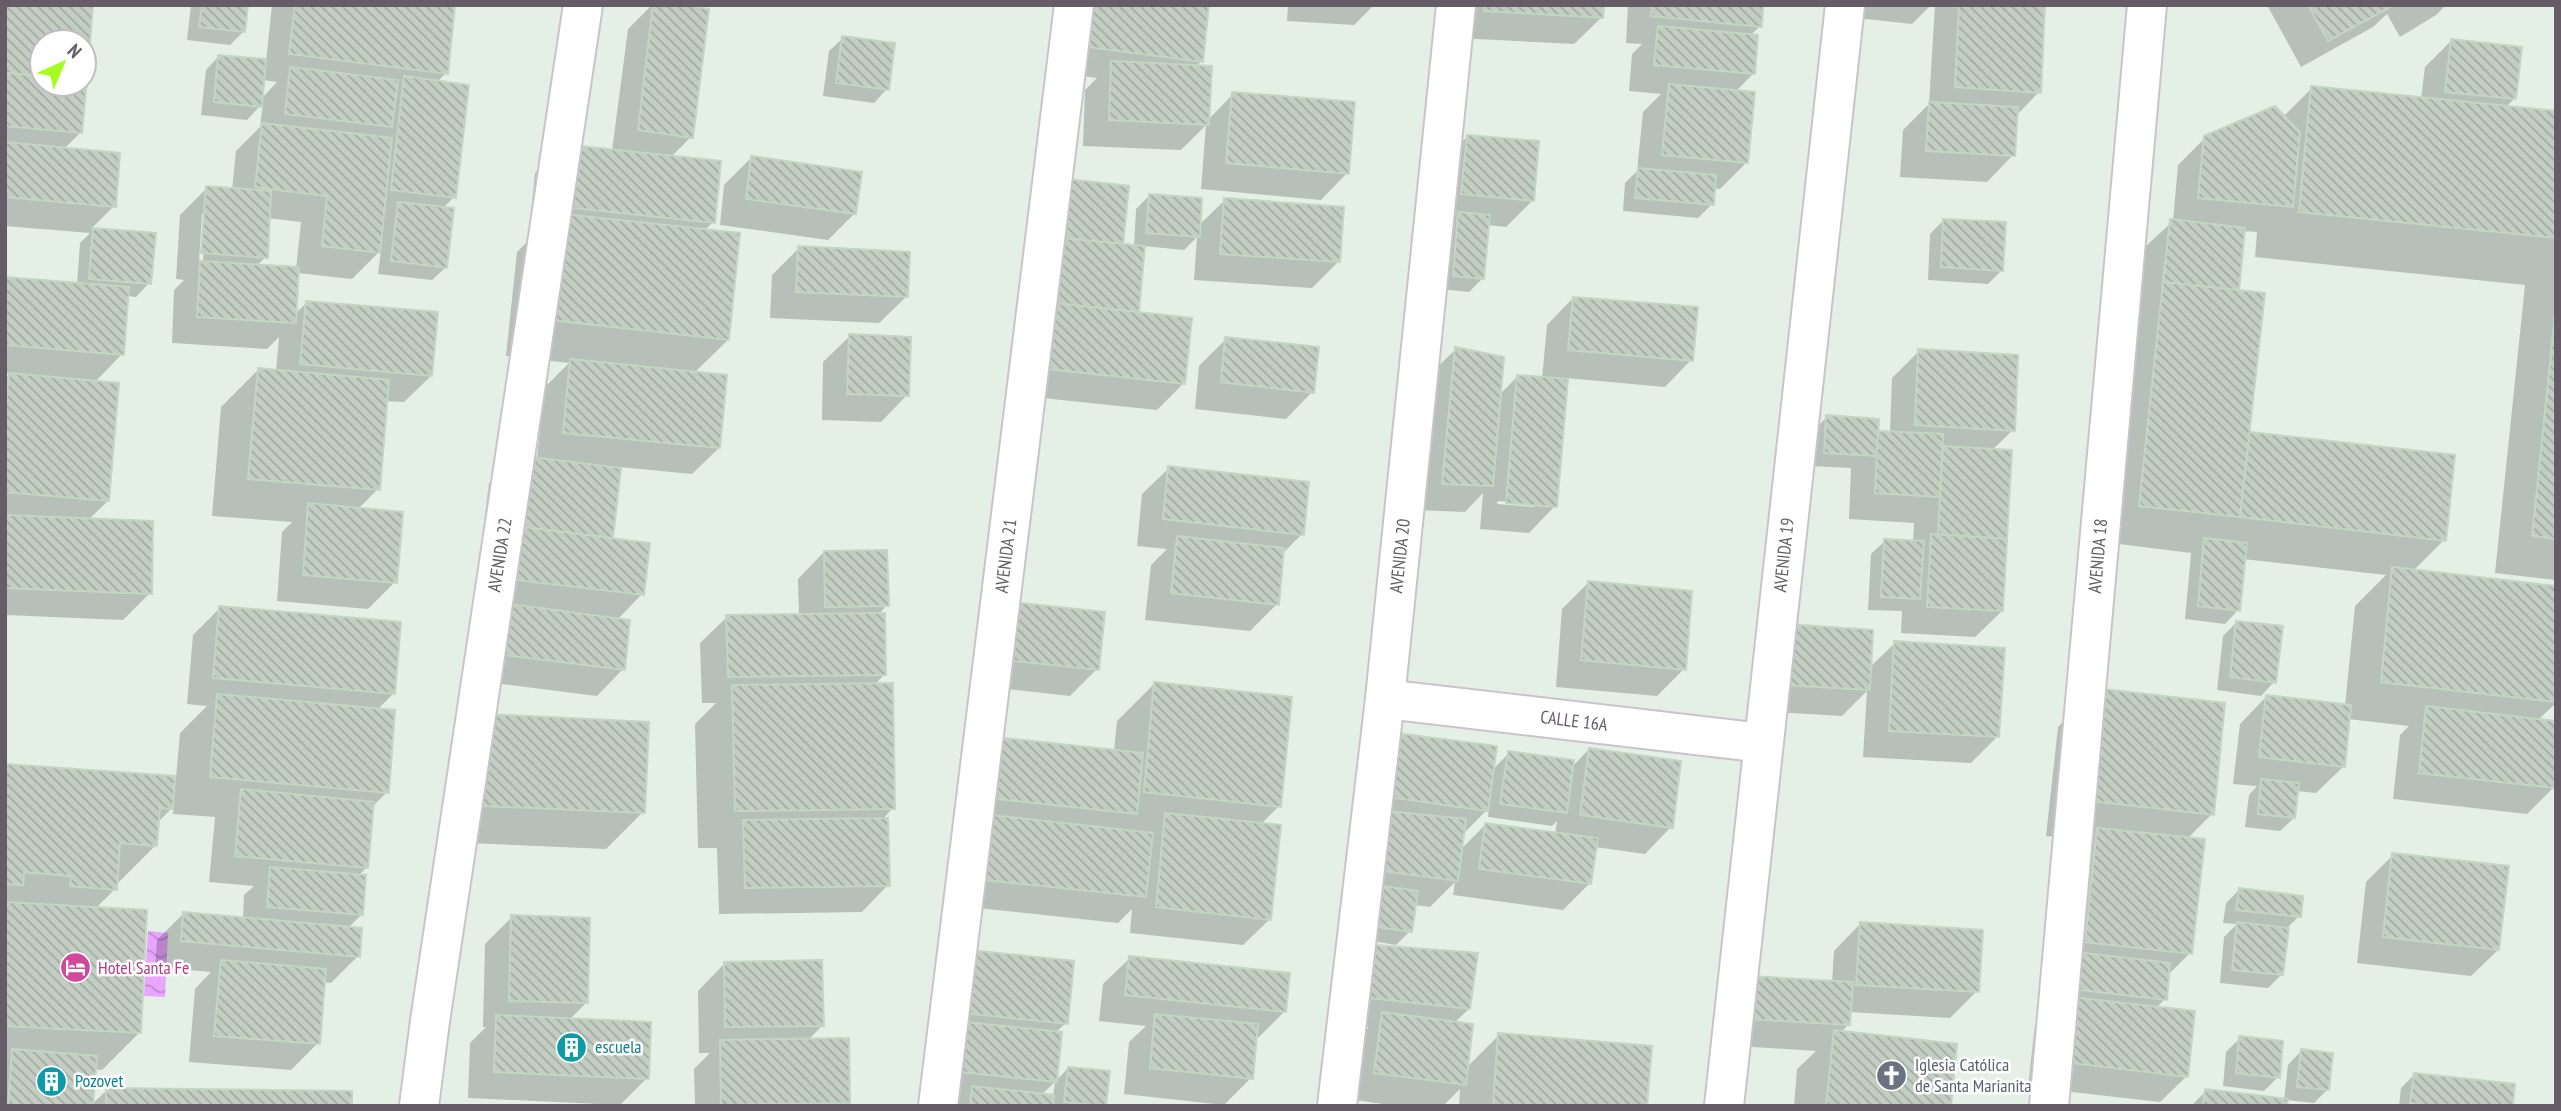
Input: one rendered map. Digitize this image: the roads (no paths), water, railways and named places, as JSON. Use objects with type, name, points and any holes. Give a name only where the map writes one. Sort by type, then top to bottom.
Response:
[{"type":"street","name":"AVENIDA 22","points":[[419,1106],[583,5]]},
{"type":"street","name":"AVENIDA 21","points":[[938,1106],[1074,5]]},
{"type":"street","name":"AVENIDA 20","points":[[1337,1106],[1385,699],[1456,5]]},
{"type":"street","name":"AVENIDA 19","points":[[1724,1106],[1844,5]]},
{"type":"street","name":"AVENIDA 18","points":[[2049,1106],[2147,5]]},
{"type":"street","name":"CALLE 16A","points":[[1385,699],[1763,743]]},
{"type":"water","points":[[148,931],[168,933],[165,997],[144,996]]},
{"type":"place","name":"Hotel Santa Fe","points":[[75,968]]},
{"type":"place","name":"escuela","points":[[572,1047]]},
{"type":"place","name":"Iglesia Católica de Santa Marianita","points":[[1892,1075]]},
{"type":"place","name":"Pozovet","points":[[52,1081]]}]
